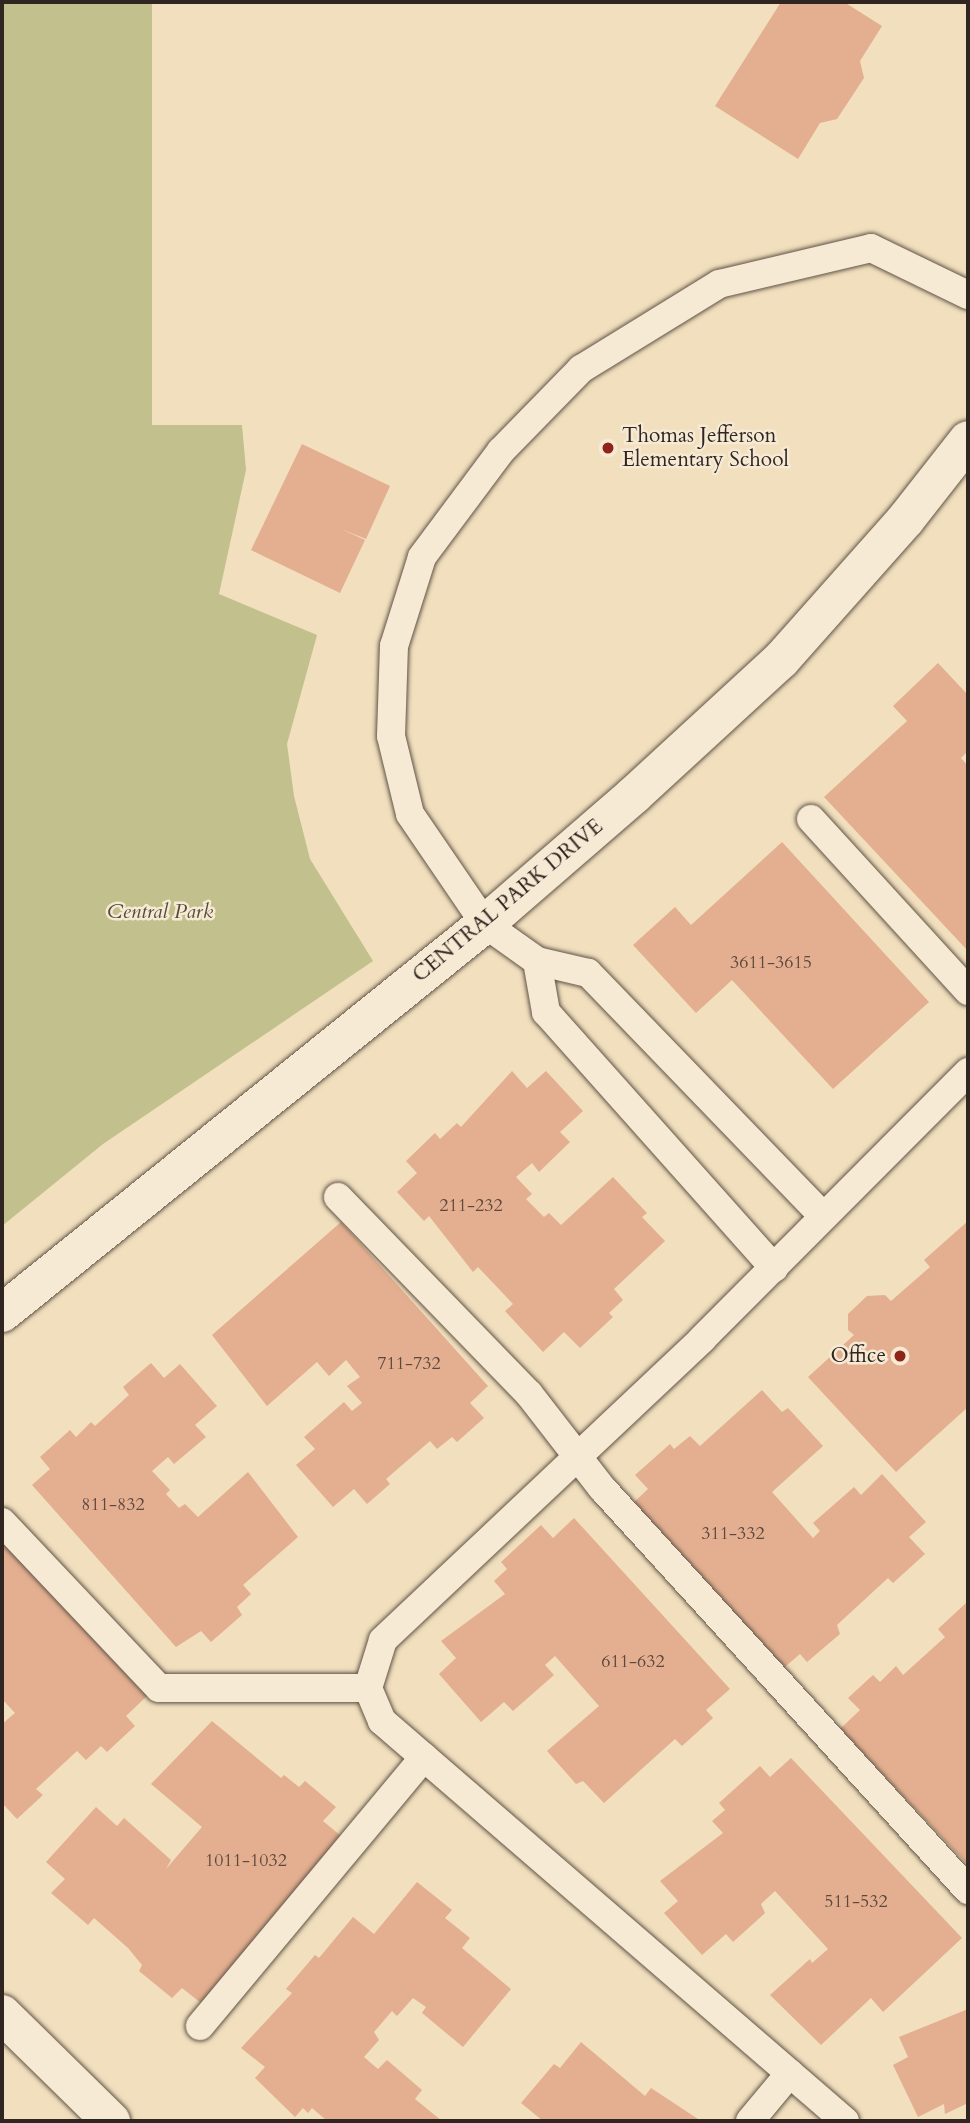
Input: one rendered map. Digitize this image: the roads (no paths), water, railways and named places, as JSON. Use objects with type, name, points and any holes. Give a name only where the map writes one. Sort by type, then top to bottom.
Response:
[{"type":"street","name":"CENTRAL PARK DRIVE","points":[[2,1313],[485,924],[781,660],[905,519],[968,440]]},
{"type":"street","points":[[2,2014],[111,2121]]},
{"type":"lane","points":[[823,1216],[588,973],[537,961],[485,924],[410,814],[391,736],[394,646],[422,557],[502,450],[581,369],[719,284],[870,248],[968,295]]},
{"type":"lane","points":[[811,819],[968,991]]},
{"type":"lane","points":[[537,961],[546,1012],[774,1268]]},
{"type":"lane","points":[[845,2121],[382,1721],[368,1688],[383,1640],[774,1268],[968,1072]]},
{"type":"lane","points":[[338,1197],[529,1394],[577,1457],[968,1890]]},
{"type":"lane","points":[[2,1522],[159,1688],[368,1688]]},
{"type":"lane","points":[[200,2026],[424,1757]]},
{"type":"lane","points":[[750,2121],[790,2073]]},
{"type":"place","name":"Thomas Jefferson Elementary School","points":[[608,448]]},
{"type":"place","name":"Office","points":[[900,1356]]},
{"type":"park label","name":"Central Park","points":[[160,912]]}]
